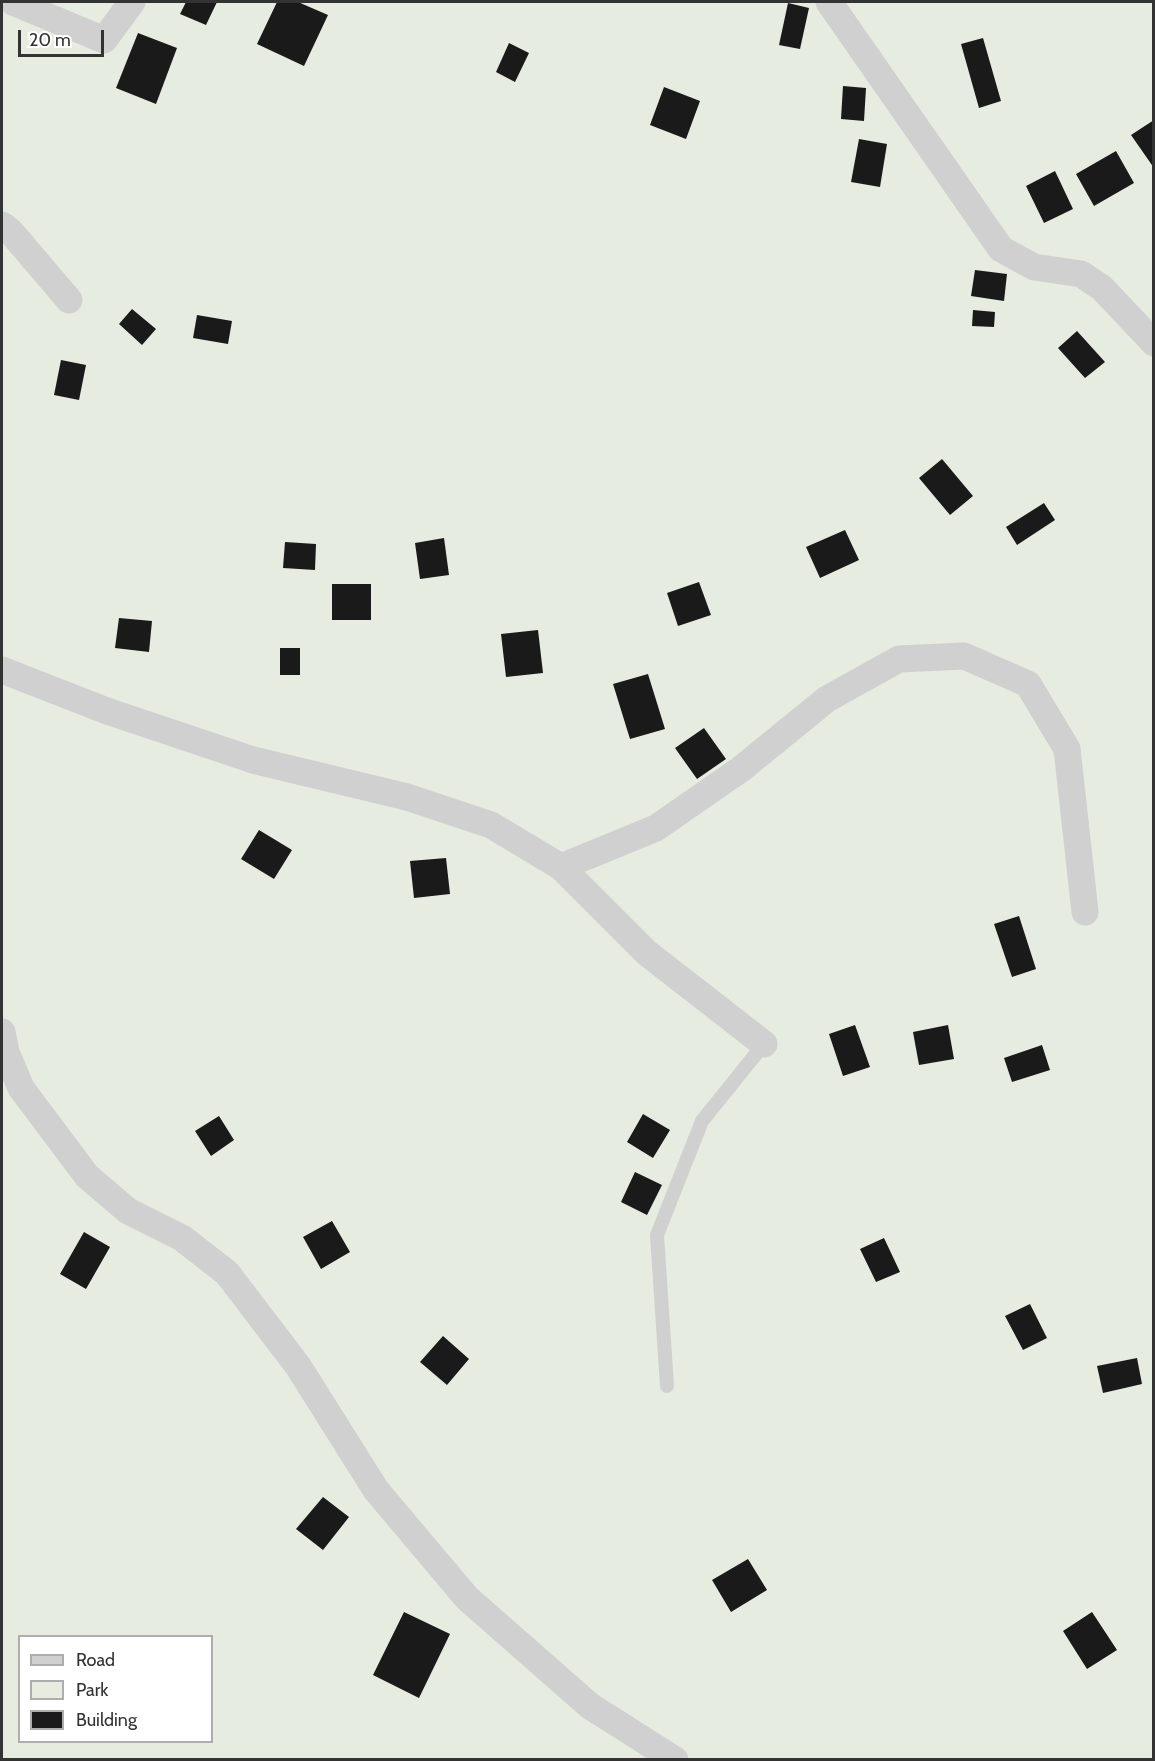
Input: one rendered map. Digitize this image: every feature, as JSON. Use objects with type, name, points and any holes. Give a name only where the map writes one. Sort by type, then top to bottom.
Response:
[{"type":"street","points":[[13,2],[105,40],[132,2]]},
{"type":"street","points":[[829,2],[1001,249],[1034,267],[1081,274],[1102,288],[1154,343]]},
{"type":"street","points":[[2,225],[11,232],[69,300]]},
{"type":"street","points":[[561,867],[656,828],[741,770],[827,699],[899,659],[964,656],[1028,684],[1067,749],[1085,912]]},
{"type":"street","points":[[2,670],[107,711],[253,760],[407,797],[491,825],[561,867],[647,953],[764,1044]]},
{"type":"street","points":[[3,1046],[21,1088],[87,1176],[128,1211],[182,1238],[227,1273],[298,1366],[376,1490],[467,1598],[590,1706],[675,1760]]},
{"type":"lane","points":[[667,1386],[657,1235],[702,1121],[764,1044]]},
{"type":"green space","points":[[2,2],[1153,2],[1153,1759],[2,1760]]},
{"type":"building","points":[[186,2],[217,2],[206,25],[180,14]]},
{"type":"building","points":[[277,2],[298,2],[328,15],[304,66],[257,44]]},
{"type":"building","points":[[788,3],[809,8],[800,49],[779,45]]},
{"type":"building","points":[[138,33],[177,48],[156,104],[116,88]]},
{"type":"building","points":[[983,38],[1001,101],[979,108],[961,44]]},
{"type":"building","points":[[509,43],[529,53],[515,82],[496,72]]},
{"type":"building","points":[[843,86],[866,88],[864,121],[841,119]]},
{"type":"building","points":[[664,87],[700,101],[686,139],[650,125]]},
{"type":"building","points":[[1154,120],[1154,168],[1131,135]]},
{"type":"building","points":[[859,139],[887,144],[880,187],[851,182]]},
{"type":"building","points":[[1116,151],[1134,183],[1094,206],[1076,174]]},
{"type":"building","points":[[1055,171],[1073,209],[1044,223],[1026,186]]},
{"type":"building","points":[[975,270],[1007,274],[1004,301],[971,296]]},
{"type":"building","points":[[132,309],[156,329],[142,345],[119,324]]},
{"type":"building","points":[[973,310],[995,312],[994,327],[972,326]]},
{"type":"building","points":[[197,315],[232,321],[228,344],[193,338]]},
{"type":"building","points":[[1077,331],[1105,362],[1085,378],[1058,348]]},
{"type":"building","points":[[61,360],[86,365],[79,400],[54,395]]},
{"type":"building","points":[[942,459],[973,496],[950,515],[919,478]]},
{"type":"building","points":[[1044,503],[1055,520],[1017,545],[1006,527]]},
{"type":"building","points":[[845,530],[859,560],[820,578],[806,547]]},
{"type":"building","points":[[444,538],[449,575],[420,579],[415,543]]},
{"type":"building","points":[[285,542],[316,544],[315,570],[283,568]]},
{"type":"building","points":[[699,582],[711,615],[678,626],[667,593]]},
{"type":"building","points":[[332,584],[371,584],[371,620],[332,620]]},
{"type":"building","points":[[119,618],[152,621],[149,652],[115,648]]},
{"type":"building","points":[[538,630],[543,673],[506,677],[501,634]]},
{"type":"building","points":[[280,648],[300,648],[300,675],[280,675]]},
{"type":"building","points":[[648,674],[665,729],[630,739],[613,684]]},
{"type":"building","points":[[704,728],[726,759],[697,779],[675,748]]},
{"type":"building","points":[[259,830],[292,850],[274,879],[241,859]]},
{"type":"building","points":[[446,858],[450,894],[414,898],[410,861]]},
{"type":"building","points":[[1019,916],[1036,969],[1012,977],[994,924]]},
{"type":"building","points":[[855,1025],[870,1067],[843,1076],[829,1034]]},
{"type":"building","points":[[948,1025],[954,1059],[919,1065],[913,1032]]},
{"type":"building","points":[[1042,1045],[1050,1070],[1012,1082],[1004,1058]]},
{"type":"building","points":[[643,1114],[670,1130],[653,1158],[627,1142]]},
{"type":"building","points":[[219,1116],[234,1140],[211,1156],[195,1131]]},
{"type":"building","points":[[635,1172],[662,1185],[647,1215],[621,1202]]},
{"type":"building","points":[[332,1221],[350,1252],[321,1269],[303,1237]]},
{"type":"building","points":[[84,1232],[110,1247],[86,1289],[60,1274]]},
{"type":"building","points":[[884,1238],[900,1272],[876,1282],[860,1249]]},
{"type":"building","points":[[1030,1304],[1047,1338],[1023,1350],[1005,1316]]},
{"type":"building","points":[[443,1336],[469,1359],[447,1385],[420,1362]]},
{"type":"building","points":[[1137,1358],[1142,1384],[1103,1393],[1097,1366]]},
{"type":"building","points":[[323,1497],[349,1517],[323,1550],[296,1529]]},
{"type":"building","points":[[748,1559],[767,1590],[731,1612],[712,1580]]},
{"type":"building","points":[[404,1612],[450,1634],[419,1698],[373,1675]]},
{"type":"building","points":[[1092,1612],[1117,1650],[1087,1669],[1063,1631]]}]
